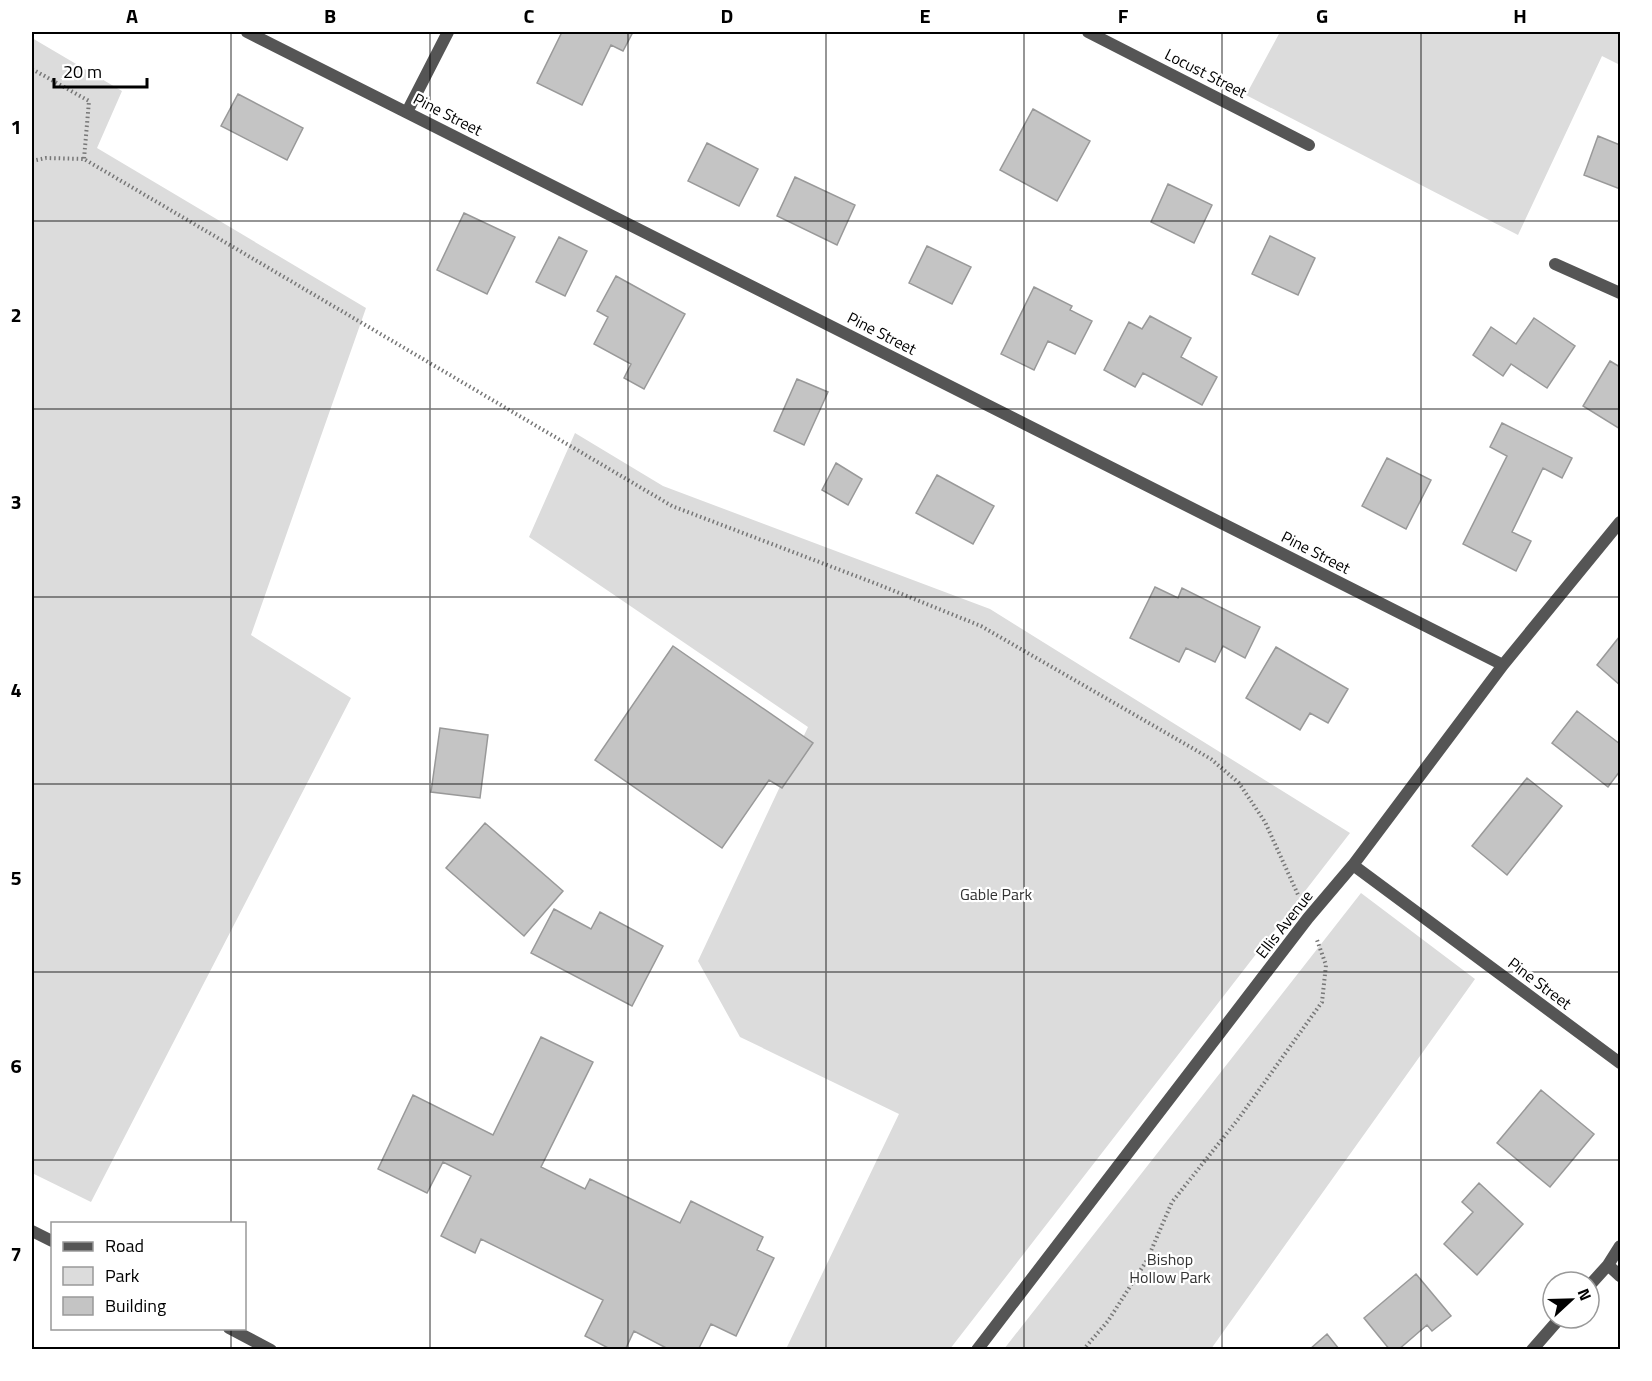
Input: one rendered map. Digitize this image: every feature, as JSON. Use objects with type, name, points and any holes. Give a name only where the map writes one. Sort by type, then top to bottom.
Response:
[{"type":"street","name":"Pine Street","points":[[247,32],[1503,665]]},
{"type":"street","points":[[407,112],[448,32]]},
{"type":"street","name":"Locust Street","points":[[1088,32],[1309,145]]},
{"type":"street","points":[[1556,264],[1620,293]]},
{"type":"street","name":"Ellis Avenue","points":[[977,1350],[1308,918],[1353,865],[1503,665],[1620,522]]},
{"type":"street","name":"Pine Street","points":[[1353,865],[1620,1063]]},
{"type":"street","points":[[32,1231],[51,1240]]},
{"type":"street","points":[[1601,1273],[1620,1246]]},
{"type":"street","points":[[1608,1265],[1620,1276]]},
{"type":"street","points":[[231,1330],[271,1350]]},
{"type":"street","points":[[1532,1350],[1550,1330]]},
{"type":"path","points":[[32,69],[89,101],[84,159]]},
{"type":"path","points":[[32,161],[45,158],[84,159],[672,507],[877,584],[981,626],[1211,759],[1239,783],[1265,822],[1308,918],[1326,965],[1322,1002],[1239,1118],[1172,1202],[1147,1260],[1108,1321],[1083,1350]]},
{"type":"green space","points":[[1280,32],[1620,32],[1620,65],[1602,56],[1518,235],[1246,95]]},
{"type":"green space","points":[[32,38],[122,91],[97,148],[366,308],[251,635],[351,698],[91,1202],[32,1173]]},
{"type":"green space","name":"Gable Park","points":[[575,433],[663,486],[990,609],[1350,833],[950,1349],[786,1349],[899,1114],[740,1037],[698,961],[808,727],[529,537]]},
{"type":"green space","name":"Bishop Hollow Park","points":[[1361,893],[1475,979],[1211,1349],[1004,1349]]},
{"type":"building","points":[[562,32],[633,32],[623,51],[611,45],[582,105],[537,83]]},
{"type":"building","points":[[238,94],[303,128],[287,160],[221,126]]},
{"type":"building","points":[[1033,109],[1090,141],[1057,201],[1000,170]]},
{"type":"building","points":[[1598,136],[1620,145],[1620,189],[1584,175]]},
{"type":"building","points":[[707,143],[758,169],[739,206],[688,181]]},
{"type":"building","points":[[795,177],[855,205],[837,245],[777,216]]},
{"type":"building","points":[[1168,184],[1212,205],[1194,243],[1151,222]]},
{"type":"building","points":[[464,213],[515,237],[487,294],[437,270]]},
{"type":"building","points":[[1270,236],[1315,258],[1298,295],[1252,274]]},
{"type":"building","points":[[559,237],[587,251],[565,296],[536,282]]},
{"type":"building","points":[[927,246],[971,267],[952,304],[909,283]]},
{"type":"building","points":[[616,276],[685,314],[644,389],[624,378],[631,364],[594,344],[608,317],[597,311]]},
{"type":"building","points":[[1034,287],[1072,306],[1070,310],[1092,321],[1075,354],[1048,341],[1034,370],[1001,354]]},
{"type":"building","points":[[1150,316],[1191,338],[1181,357],[1217,377],[1202,405],[1143,373],[1135,387],[1104,370],[1129,322],[1142,329]]},
{"type":"building","points":[[1534,318],[1575,346],[1547,388],[1511,364],[1503,376],[1473,355],[1491,327],[1516,344]]},
{"type":"building","points":[[1610,361],[1620,367],[1620,429],[1583,406]]},
{"type":"building","points":[[797,379],[828,392],[804,445],[774,431]]},
{"type":"building","points":[[1502,423],[1572,458],[1562,478],[1543,468],[1512,532],[1531,541],[1516,571],[1463,544],[1507,456],[1490,447]]},
{"type":"building","points":[[1387,458],[1431,480],[1406,529],[1362,506]]},
{"type":"building","points":[[836,463],[862,479],[848,505],[822,490]]},
{"type":"building","points":[[937,475],[994,506],[973,544],[916,513]]},
{"type":"building","points":[[1155,587],[1178,598],[1182,588],[1260,627],[1245,658],[1223,646],[1215,662],[1186,648],[1179,662],[1130,638]]},
{"type":"building","points":[[1620,636],[1620,685],[1597,665]]},
{"type":"building","points":[[673,646],[813,743],[782,788],[769,780],[722,848],[595,760]]},
{"type":"building","points":[[1276,647],[1348,689],[1328,723],[1310,713],[1300,730],[1246,698]]},
{"type":"building","points":[[1577,711],[1620,744],[1620,771],[1608,787],[1552,743]]},
{"type":"building","points":[[440,728],[488,735],[480,798],[431,792]]},
{"type":"building","points":[[1527,778],[1562,806],[1507,875],[1472,846]]},
{"type":"building","points":[[485,823],[563,891],[524,936],[446,868]]},
{"type":"building","points":[[554,909],[591,929],[600,912],[663,946],[632,1006],[531,953]]},
{"type":"building","points":[[541,1037],[593,1062],[541,1167],[585,1189],[590,1179],[680,1223],[691,1201],[763,1237],[757,1250],[774,1258],[736,1336],[711,1324],[698,1350],[670,1350],[634,1331],[625,1350],[612,1350],[585,1336],[603,1300],[481,1239],[475,1253],[441,1236],[471,1176],[443,1162],[427,1193],[378,1169],[413,1095],[493,1135]]},
{"type":"building","points":[[1541,1090],[1594,1134],[1550,1187],[1497,1143]]},
{"type":"building","points":[[1479,1183],[1523,1224],[1477,1275],[1444,1244],[1473,1212],[1462,1202]]},
{"type":"building","points":[[1416,1274],[1451,1316],[1432,1331],[1427,1325],[1398,1350],[1390,1350],[1364,1318]]},
{"type":"building","points":[[1327,1334],[1339,1349],[1309,1350]]}]
